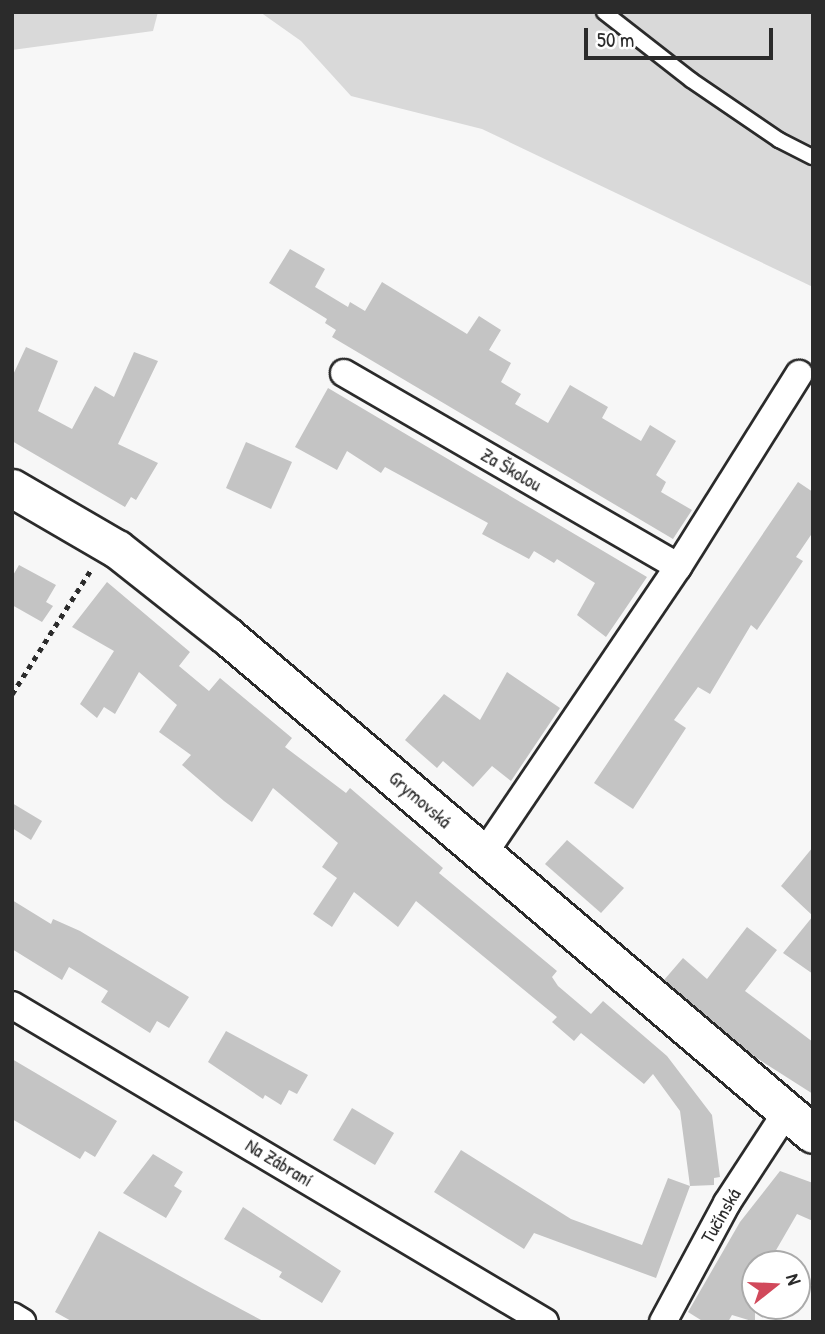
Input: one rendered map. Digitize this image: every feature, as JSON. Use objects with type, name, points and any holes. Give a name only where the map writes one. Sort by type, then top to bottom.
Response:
[{"type":"main road","name":"Grymovská","points":[[12,488],[107,543],[226,635],[799,1124]]},
{"type":"street","name":"Za Školou","points":[[344,373],[678,567]]},
{"type":"street","points":[[483,855],[678,567],[799,374]]},
{"type":"street","name":"Na Zábraní","points":[[12,1005],[545,1322]]},
{"type":"street","name":"Tučínská","points":[[663,1322],[727,1202],[799,1124]]},
{"type":"street","points":[[12,1316],[22,1322]]},
{"type":"lane","points":[[604,12],[691,80],[779,140],[813,156]]},
{"type":"path","points":[[12,694],[107,543]]},
{"type":"shaded area","points":[[12,12],[158,12],[153,31],[12,50]]},
{"type":"shaded area","points":[[260,12],[813,12],[813,287],[482,129],[351,96],[301,41]]},
{"type":"building","points":[[290,249],[325,269],[315,287],[348,307],[350,302],[365,311],[382,282],[467,334],[479,316],[501,330],[489,350],[511,363],[501,382],[521,394],[515,404],[548,423],[570,385],[608,407],[602,418],[641,441],[650,425],[676,441],[656,475],[666,482],[661,492],[692,510],[673,539],[332,337],[336,330],[325,323],[327,319],[269,283]]},
{"type":"building","points":[[26,347],[58,361],[38,411],[72,429],[95,386],[114,397],[134,352],[158,361],[118,444],[158,463],[136,500],[131,497],[125,507],[12,441],[12,377]]},
{"type":"building","points":[[328,388],[647,577],[606,637],[577,615],[595,583],[557,559],[554,563],[534,551],[529,559],[482,534],[488,523],[385,467],[381,473],[347,451],[337,470],[295,447]]},
{"type":"building","points":[[246,442],[292,462],[271,509],[226,488]]},
{"type":"building","points":[[798,482],[813,492],[813,532],[796,557],[803,561],[757,630],[751,625],[710,694],[698,687],[674,720],[686,728],[633,809],[594,783]]},
{"type":"building","points":[[19,565],[56,585],[46,602],[53,606],[42,622],[12,605],[12,577]]},
{"type":"building","points":[[107,582],[190,652],[179,666],[209,691],[220,678],[292,738],[285,747],[346,793],[350,788],[443,868],[439,873],[557,971],[552,977],[558,986],[591,1014],[603,1001],[667,1056],[712,1115],[720,1177],[714,1178],[714,1185],[690,1186],[680,1111],[653,1074],[644,1084],[581,1033],[574,1041],[552,1022],[557,1017],[416,901],[398,927],[354,892],[332,927],[313,914],[337,878],[322,867],[338,843],[273,788],[252,822],[182,765],[191,755],[159,732],[177,705],[139,672],[115,714],[104,707],[97,718],[80,704],[114,651],[72,627]]},
{"type":"building","points":[[507,672],[560,708],[511,781],[492,766],[473,787],[443,761],[437,768],[405,740],[444,694],[480,720]]},
{"type":"building","points":[[12,803],[42,821],[31,840],[12,828]]},
{"type":"building","points":[[567,840],[624,888],[601,913],[545,864]]},
{"type":"building","points":[[813,847],[813,916],[781,886]]},
{"type":"building","points":[[12,900],[51,924],[53,919],[80,931],[189,997],[169,1028],[157,1021],[150,1033],[101,1002],[108,991],[69,967],[62,980],[12,949]]},
{"type":"building","points":[[813,916],[813,974],[783,953]]},
{"type":"building","points":[[747,927],[777,950],[745,991],[813,1042],[813,1094],[755,1057],[664,980],[683,958],[707,979]]},
{"type":"building","points":[[226,1031],[308,1075],[297,1094],[289,1090],[281,1105],[265,1095],[263,1099],[208,1062]]},
{"type":"building","points":[[12,1059],[117,1121],[95,1157],[85,1151],[80,1159],[12,1119]]},
{"type":"building","points":[[352,1108],[394,1133],[375,1165],[333,1140]]},
{"type":"building","points":[[461,1150],[571,1219],[642,1245],[668,1178],[690,1186],[656,1278],[534,1233],[524,1249],[434,1192]]},
{"type":"building","points":[[153,1154],[183,1172],[174,1186],[182,1191],[166,1218],[123,1193]]},
{"type":"building","points":[[780,1171],[813,1183],[813,1221],[797,1214],[776,1250],[741,1250],[741,1318],[732,1315],[728,1322],[704,1322],[688,1312],[740,1222]]},
{"type":"building","points":[[243,1207],[341,1271],[322,1303],[279,1277],[282,1272],[224,1239]]},
{"type":"building","points":[[99,1231],[265,1322],[73,1322],[55,1312]]}]
